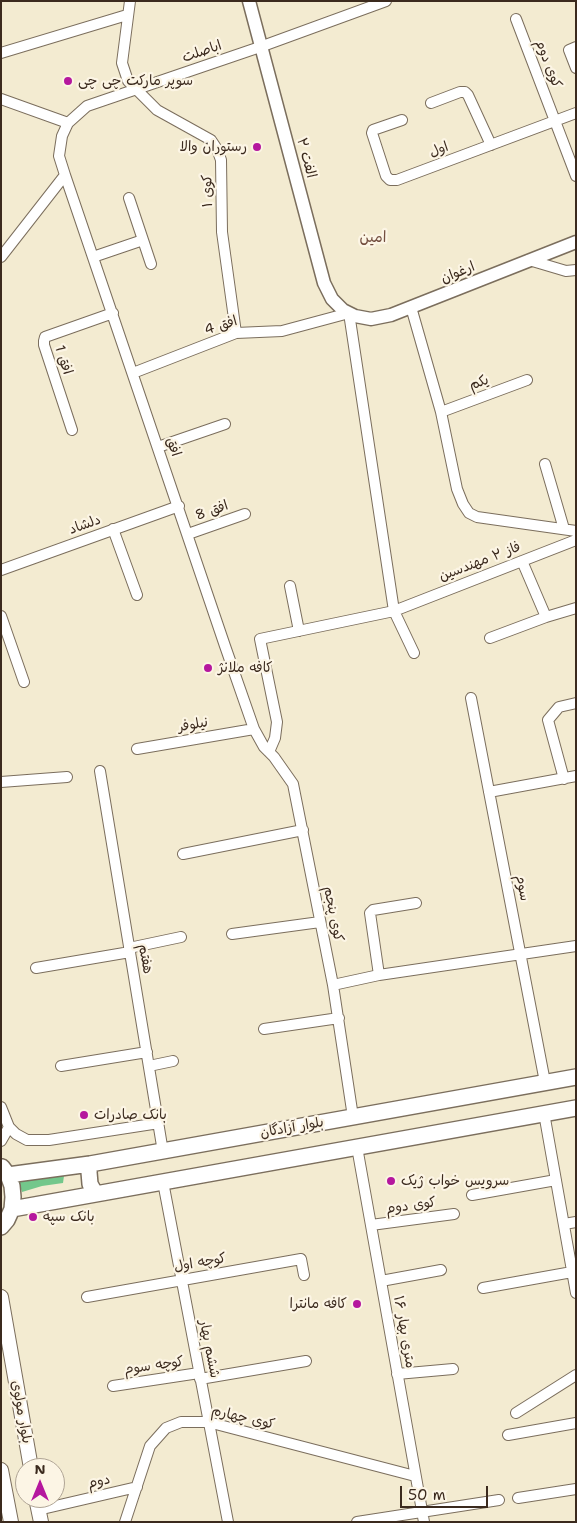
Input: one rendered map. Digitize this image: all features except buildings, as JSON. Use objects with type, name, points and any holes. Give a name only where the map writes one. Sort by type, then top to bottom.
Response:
[{"type":"main road","name":"بلوار آزادگان","points":[[4,1171],[90,1164],[576,1077]]},
{"type":"main road","points":[[12,1209],[95,1193],[545,1117],[576,1108]]},
{"type":"main road","points":[[90,1164],[90,1184],[95,1193]]},
{"type":"main road","points":[[1,1227],[12,1209],[14,1197],[12,1186],[4,1171]]},
{"type":"main road","name":"بلوار مولوی","points":[[1,1297],[29,1458]]},
{"type":"main road","points":[[1,1470],[11,1522]]},
{"type":"street","name":"کوی ۱","points":[[130,1],[122,63],[128,81],[157,110],[211,140],[221,160],[222,232],[236,333]]},
{"type":"street","name":"الفت ۲","points":[[249,1],[324,283],[332,298],[349,314]]},
{"type":"street","name":"اباصلت","points":[[68,123],[87,106],[260,47],[386,1]]},
{"type":"street","points":[[1,53],[127,15]]},
{"type":"street","name":"کوی دوم","points":[[516,19],[576,176]]},
{"type":"street","points":[[576,47],[569,50],[576,68]]},
{"type":"street","points":[[431,103],[460,92],[465,92],[490,145]]},
{"type":"street","points":[[1,99],[68,123],[62,136],[59,156],[66,175],[1,258]]},
{"type":"street","name":"اول","points":[[402,120],[373,130],[371,135],[386,176],[390,180],[397,180],[576,113]]},
{"type":"street","name":"افق","points":[[66,175],[254,729]]},
{"type":"street","points":[[129,198],[151,264]]},
{"type":"street","points":[[93,256],[143,240]]},
{"type":"street","name":"ارغوان","points":[[349,314],[371,319],[391,315],[576,242]]},
{"type":"street","points":[[529,260],[566,271],[576,270]]},
{"type":"street","points":[[411,308],[441,412],[457,489],[469,513],[477,517],[576,531]]},
{"type":"street","name":"افق 1","points":[[72,430],[44,345],[45,337],[112,313]]},
{"type":"street","points":[[349,314],[394,611],[414,653]]},
{"type":"street","name":"افق 4","points":[[133,372],[236,333],[282,332],[349,314]]},
{"type":"street","name":"یکم","points":[[441,412],[527,380]]},
{"type":"street","points":[[158,447],[224,424]]},
{"type":"street","points":[[545,464],[564,529]]},
{"type":"street","name":"دلشاد","points":[[1,570],[178,506]]},
{"type":"street","name":"افق 8","points":[[188,534],[245,514]]},
{"type":"street","points":[[113,530],[137,595]]},
{"type":"street","name":"فاز ۲ مهندسین","points":[[269,752],[275,738],[277,722],[260,639],[394,611],[576,540]]},
{"type":"street","points":[[522,561],[546,617]]},
{"type":"street","points":[[290,586],[299,631]]},
{"type":"street","points":[[490,638],[576,608]]},
{"type":"street","points":[[1,616],[24,682]]},
{"type":"street","name":"سوم","points":[[471,698],[545,1082]]},
{"type":"street","points":[[564,779],[548,720],[559,706],[576,704]]},
{"type":"street","name":"نیلوفر","points":[[137,748],[254,729]]},
{"type":"street","name":"کوی پنجم","points":[[254,729],[264,747],[293,784],[333,984],[353,1117]]},
{"type":"street","name":"هفتم","points":[[100,771],[163,1152]]},
{"type":"street","points":[[490,792],[576,776]]},
{"type":"street","points":[[1,782],[67,777]]},
{"type":"street","points":[[183,854],[303,830]]},
{"type":"street","points":[[379,975],[370,913],[373,910],[416,903]]},
{"type":"street","points":[[232,934],[320,922]]},
{"type":"street","points":[[36,968],[130,950],[181,937]]},
{"type":"street","points":[[333,984],[379,975],[576,946]]},
{"type":"street","points":[[264,1029],[338,1018]]},
{"type":"street","points":[[60,1066],[147,1052]]},
{"type":"street","points":[[149,1066],[173,1061]]},
{"type":"street","points":[[1,1108],[9,1127],[16,1134],[27,1140],[49,1140],[159,1123]]},
{"type":"street","points":[[576,1114],[545,1117],[576,1293]]},
{"type":"street","points":[[1,1141],[9,1127]]},
{"type":"street","name":"۱۶ متری بهار","points":[[358,1150],[423,1517]]},
{"type":"street","points":[[472,1195],[556,1180]]},
{"type":"street","name":"ششم بهار","points":[[163,1182],[228,1522]]},
{"type":"street","name":"کوی دوم","points":[[371,1225],[454,1214]]},
{"type":"street","points":[[564,1224],[576,1222]]},
{"type":"street","name":"کوچه اول","points":[[87,1297],[301,1259],[304,1276]]},
{"type":"street","points":[[380,1280],[440,1270]]},
{"type":"street","points":[[483,1288],[574,1277]]},
{"type":"street","name":"کوچه سوم","points":[[113,1386],[306,1361]]},
{"type":"street","points":[[397,1374],[453,1370]]},
{"type":"street","points":[[516,1413],[576,1375]]},
{"type":"street","name":"کوی چهارم","points":[[125,1522],[150,1446],[166,1428],[180,1422],[208,1422],[415,1476]]},
{"type":"street","points":[[508,1434],[576,1423]]},
{"type":"street","name":"دوم","points":[[38,1510],[137,1487]]},
{"type":"street","points":[[518,1498],[576,1489]]},
{"type":"street","points":[[358,1522],[423,1517],[499,1500]]},
{"type":"green space","points":[[64,1176],[63,1183],[42,1186],[22,1192],[18,1180]]},
{"type":"place","name":"سوپر مارکت چی چی","points":[[68,81]]},
{"type":"place","name":"رستوران والا","points":[[257,147]]},
{"type":"place","name":"کافه ملانژ","points":[[208,668]]},
{"type":"place","name":"بانک صادرات","points":[[84,1115]]},
{"type":"place","name":"سرویس خواب ژیک","points":[[391,1181]]},
{"type":"place","name":"بانک سپه","points":[[33,1217]]},
{"type":"place","name":"کافه مانترا","points":[[357,1304]]},
{"type":"district","name":"امین","points":[[373,238]]}]
